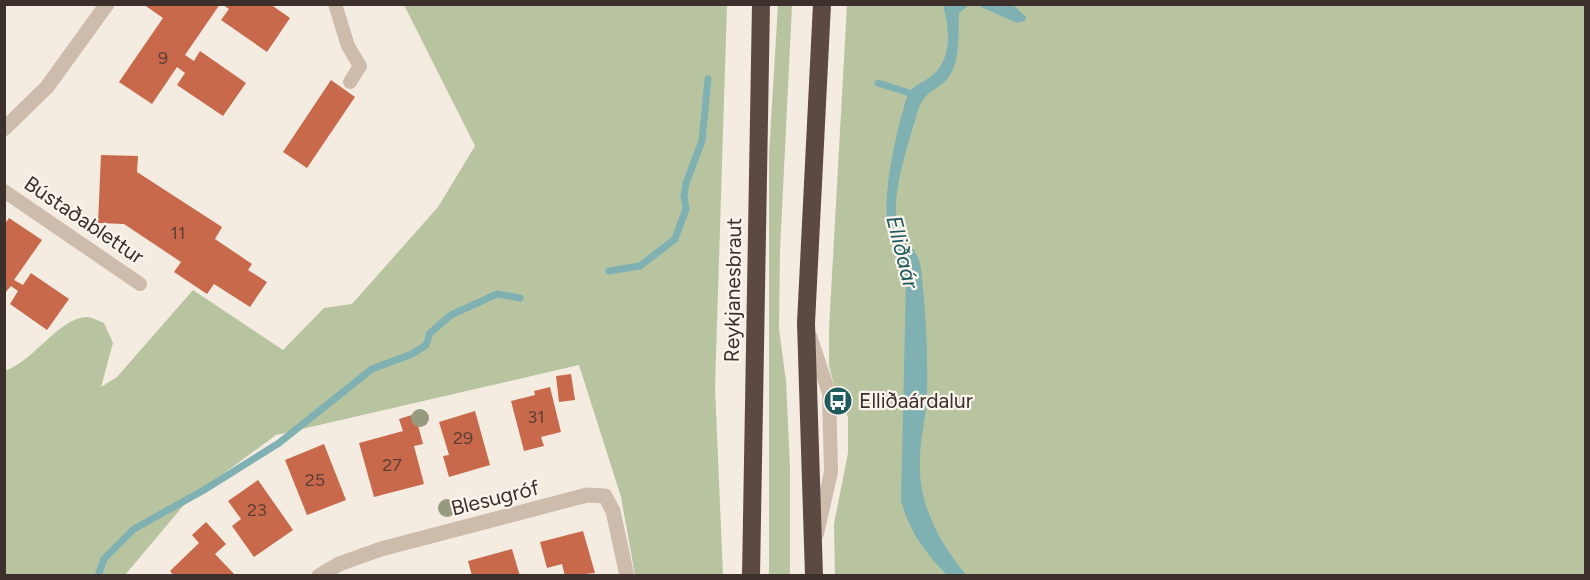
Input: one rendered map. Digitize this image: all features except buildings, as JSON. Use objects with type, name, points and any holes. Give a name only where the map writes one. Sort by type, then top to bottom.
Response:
[{"type":"highway","name":"Reykjanesbraut","points":[[751,576],[762,4]]},
{"type":"highway","points":[[814,576],[806,323],[822,4]]},
{"type":"street","points":[[4,129],[53,80],[107,4]]},
{"type":"street","name":"Blesugróf","points":[[319,576],[339,564],[381,549],[587,495],[605,496],[613,511],[627,576]]},
{"type":"lane","points":[[335,4],[348,46],[360,66],[350,82]]},
{"type":"lane","name":"Bústaðablettur","points":[[4,191],[140,284]]},
{"type":"green space","points":[[404,5],[727,5],[715,387],[723,575],[635,575],[621,497],[579,365],[276,435],[189,499],[125,575],[5,575],[5,371],[16,366],[66,325],[76,319],[88,317],[104,323],[113,343],[101,387],[117,377],[193,290],[283,350],[324,308],[352,304],[438,207],[475,146]]},
{"type":"green space","points":[[778,5],[792,5],[780,251],[779,329],[786,381],[790,467],[790,575],[769,576],[769,154]]},
{"type":"green space","name":"Elliðaárdalur","points":[[847,5],[1585,5],[1585,575],[835,576],[834,524],[848,453],[848,417],[834,386],[829,365],[829,329]]},
{"type":"water","name":"Elliðaár","points":[[943,5],[969,5],[959,13],[955,65],[947,79],[928,94],[918,110],[897,191],[896,217],[900,231],[919,261],[923,285],[927,380],[920,477],[932,522],[948,550],[967,576],[947,575],[939,566],[914,533],[901,501],[906,281],[903,267],[889,233],[887,219],[891,163],[908,94],[914,87],[934,74],[940,67],[947,50],[948,31]]},
{"type":"water","points":[[977,5],[1013,5],[1026,17],[1025,21],[1017,23]]},
{"type":"waterway","points":[[609,271],[640,266],[675,239],[686,209],[684,196],[686,183],[702,141],[708,79]]},
{"type":"waterway","points":[[878,83],[916,95]]},
{"type":"waterway","points":[[98,576],[104,559],[134,529],[204,490],[279,443],[372,369],[412,354],[426,345],[430,333],[451,315],[497,294],[520,298]]},
{"type":"place","name":"Elliðaárdalur","points":[[838,401]]}]
